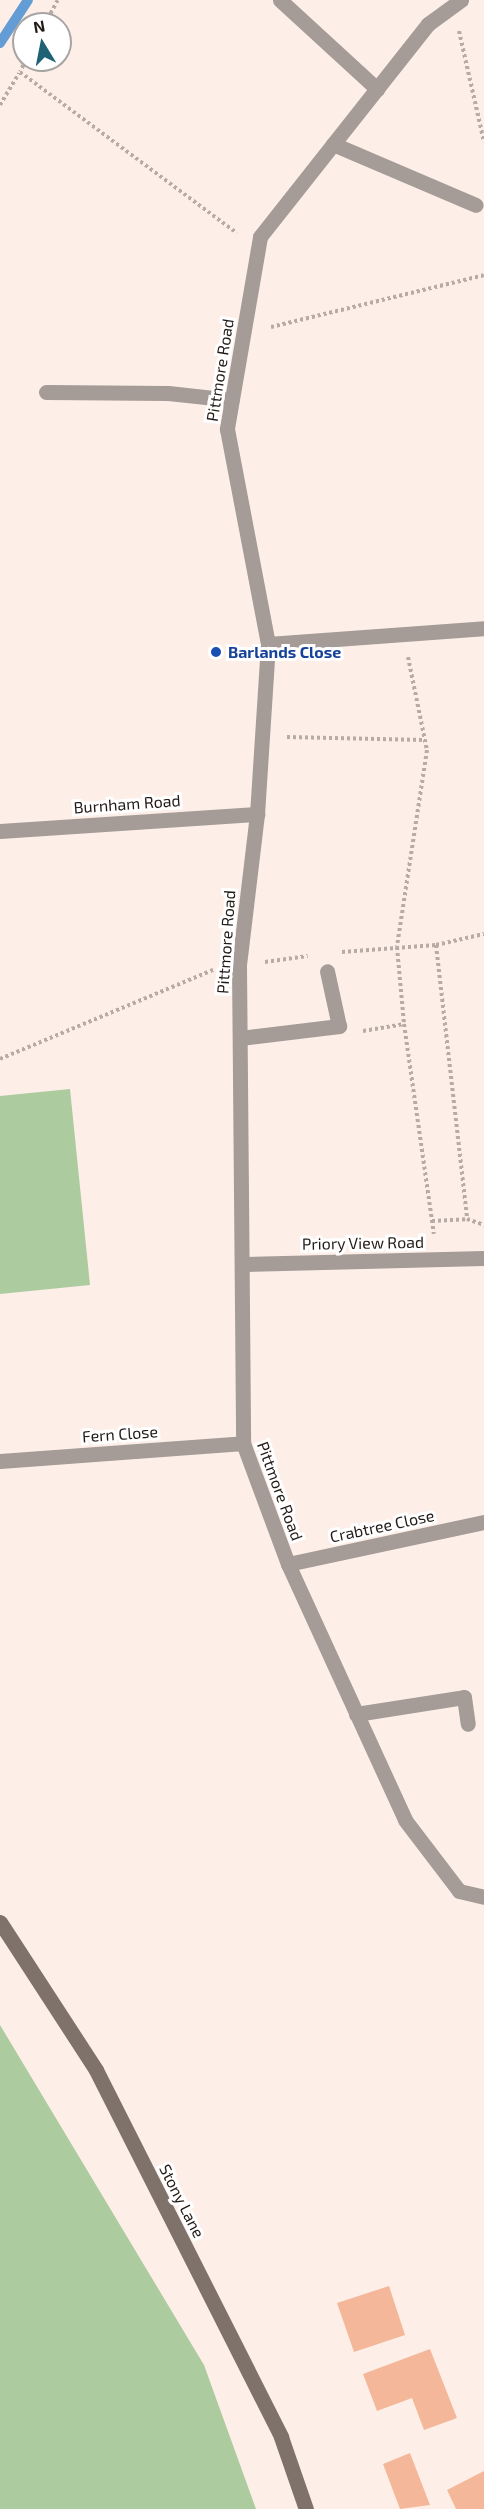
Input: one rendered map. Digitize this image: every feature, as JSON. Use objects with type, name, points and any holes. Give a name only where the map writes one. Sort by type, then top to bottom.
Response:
[{"type":"main road","name":"Stony Lane","points":[[0,1922],[96,2070],[281,2437],[306,2509]]},
{"type":"street","points":[[280,0],[377,90]]},
{"type":"street","name":"Pittmore Road","points":[[457,3],[428,24],[260,237],[227,429],[268,644],[257,814],[239,966],[243,1443],[288,1564],[405,1820],[459,1891],[484,1897]]},
{"type":"street","points":[[333,144],[476,205]]},
{"type":"street","points":[[46,392],[168,393],[232,400]]},
{"type":"street","points":[[268,644],[484,628]]},
{"type":"street","name":"Burnham Road","points":[[0,831],[257,814]]},
{"type":"street","points":[[240,1038],[339,1026],[327,971]]},
{"type":"street","name":"Priory View Road","points":[[243,1264],[484,1258]]},
{"type":"street","name":"Fern Close","points":[[0,1461],[243,1443]]},
{"type":"street","name":"Crabtree Close","points":[[288,1564],[484,1522]]},
{"type":"street","points":[[356,1714],[464,1697],[468,1724]]},
{"type":"path","points":[[457,3],[484,142]]},
{"type":"path","points":[[0,105],[20,72],[258,249]]},
{"type":"path","points":[[244,333],[484,275]]},
{"type":"path","points":[[400,634],[426,750],[397,947],[404,1024],[437,1259]]},
{"type":"path","points":[[262,736],[425,740]]},
{"type":"path","points":[[436,945],[467,1219]]},
{"type":"path","points":[[339,1026],[354,1032],[404,1024]]},
{"type":"path","points":[[432,1221],[467,1219],[484,1225]]},
{"type":"green space","points":[[70,1089],[90,1285],[0,1294],[0,1096]]},
{"type":"green space","points":[[0,2025],[204,2365],[256,2509],[0,2509]]},
{"type":"building","points":[[389,2286],[405,2335],[354,2352],[337,2303]]},
{"type":"building","points":[[430,2349],[457,2418],[424,2430],[412,2398],[377,2411],[363,2374]]},
{"type":"building","points":[[410,2453],[430,2505],[400,2509],[383,2464]]},
{"type":"building","points":[[484,2471],[484,2509],[456,2509],[447,2490]]},
{"type":"waterway","points":[[0,43],[28,0]]},
{"type":"place","name":"Barlands Close","points":[[216,652]]}]
